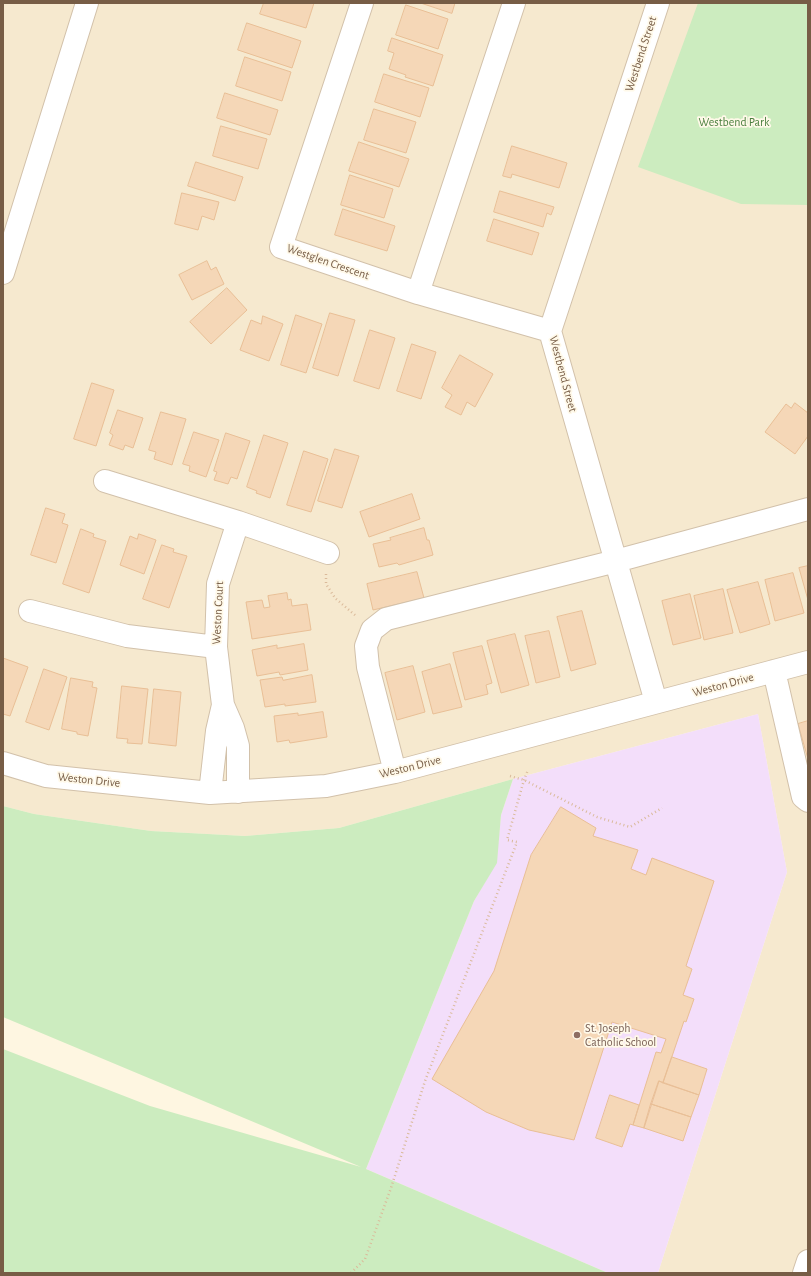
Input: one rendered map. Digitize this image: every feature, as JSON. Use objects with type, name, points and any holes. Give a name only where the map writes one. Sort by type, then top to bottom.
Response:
[{"type":"street","points":[[3,273],[87,3]]},
{"type":"street","name":"Westglen Crescent","points":[[362,3],[281,247],[418,293],[550,331]]},
{"type":"street","points":[[418,293],[514,3]]},
{"type":"street","name":"Westbend Street","points":[[656,702],[550,331],[658,3]]},
{"type":"street","points":[[105,481],[238,522],[328,553]]},
{"type":"street","points":[[395,772],[368,667],[366,646],[372,630],[386,619],[616,561],[808,509]]},
{"type":"street","name":"Weston Court","points":[[238,522],[218,584],[216,647],[223,705],[233,728],[238,746],[238,792]]},
{"type":"street","points":[[30,611],[128,636],[216,647]]},
{"type":"street","name":"Weston Drive","points":[[3,763],[46,776],[210,793],[326,786],[395,772],[808,662]]},
{"type":"street","points":[[774,671],[803,797],[808,801]]},
{"type":"street","name":"Weston Court","points":[[210,793],[217,731],[223,705]]},
{"type":"street","points":[[804,1273],[808,1260]]},
{"type":"path","points":[[328,553],[326,584],[335,598],[372,630]]},
{"type":"path","points":[[351,1273],[366,1259],[391,1188],[425,1081],[517,842],[507,840],[528,770]]},
{"type":"path","points":[[510,776],[524,780],[597,817],[630,827],[662,808]]},
{"type":"shaded area","points":[[3,3],[808,3],[808,1273],[658,1273],[787,872],[758,714],[513,779],[339,828],[245,836],[151,831],[34,814],[3,806]]},
{"type":"shaded area","name":"St. Joseph Catholic School","points":[[758,714],[787,872],[658,1273],[608,1273],[366,1169],[474,901],[496,863],[501,815],[513,779]]},
{"type":"green space","name":"Westbend Park","points":[[698,3],[808,3],[808,205],[741,204],[638,167]]},
{"type":"green space","points":[[513,779],[501,815],[497,863],[474,901],[366,1169],[608,1273],[3,1273],[3,1049],[150,1106],[361,1167],[3,1017],[3,806],[34,814],[151,831],[245,836],[339,828]]},
{"type":"building","points":[[264,3],[314,3],[306,28],[260,14]]},
{"type":"building","points":[[421,3],[455,3],[452,13]]},
{"type":"building","points":[[406,5],[448,19],[438,49],[396,35]]},
{"type":"building","points":[[247,23],[301,41],[292,68],[238,50]]},
{"type":"building","points":[[392,38],[443,55],[433,86],[405,77],[406,75],[389,69],[394,53],[388,51]]},
{"type":"building","points":[[245,57],[291,72],[282,101],[236,86]]},
{"type":"building","points":[[384,74],[429,88],[420,117],[375,102]]},
{"type":"building","points":[[225,93],[278,110],[270,135],[217,118]]},
{"type":"building","points":[[374,109],[416,122],[406,153],[364,140]]},
{"type":"building","points":[[221,126],[267,139],[258,169],[213,156]]},
{"type":"building","points":[[359,142],[409,159],[399,187],[349,171]]},
{"type":"building","points":[[512,146],[567,163],[559,188],[512,174],[511,178],[503,176]]},
{"type":"building","points":[[196,162],[243,177],[235,201],[188,186]]},
{"type":"building","points":[[350,175],[393,189],[384,218],[341,205]]},
{"type":"building","points":[[500,191],[554,207],[551,215],[547,213],[543,227],[494,212]]},
{"type":"building","points":[[182,193],[219,202],[214,220],[202,216],[198,230],[175,224]]},
{"type":"building","points":[[343,209],[395,226],[387,251],[335,235]]},
{"type":"building","points":[[494,219],[539,233],[532,255],[487,241]]},
{"type":"building","points":[[207,261],[211,270],[216,267],[224,284],[192,300],[179,275]]},
{"type":"building","points":[[227,288],[247,310],[211,344],[190,322]]},
{"type":"building","points":[[330,313],[355,320],[338,376],[313,368]]},
{"type":"building","points":[[296,315],[322,324],[306,373],[281,365]]},
{"type":"building","points":[[263,316],[283,324],[269,361],[240,350],[251,320],[261,324]]},
{"type":"building","points":[[370,330],[395,338],[379,389],[354,381]]},
{"type":"building","points":[[412,344],[436,352],[421,399],[397,391]]},
{"type":"building","points":[[460,355],[493,374],[475,407],[467,402],[461,415],[445,407],[452,395],[442,388]]},
{"type":"building","points":[[92,383],[114,390],[96,446],[74,439]]},
{"type":"building","points":[[795,403],[808,413],[808,436],[795,454],[765,432],[786,404],[791,408]]},
{"type":"building","points":[[118,410],[143,418],[133,448],[125,445],[123,450],[109,445],[113,435],[110,433]]},
{"type":"building","points":[[161,412],[186,419],[172,465],[154,459],[156,452],[149,450]]},
{"type":"building","points":[[194,432],[219,440],[206,477],[189,471],[190,466],[183,464]]},
{"type":"building","points":[[226,433],[250,441],[237,479],[231,477],[228,484],[214,480],[217,472],[214,471]]},
{"type":"building","points":[[264,435],[288,443],[270,498],[256,493],[257,491],[247,487]]},
{"type":"building","points":[[335,449],[359,456],[342,508],[318,501]]},
{"type":"building","points":[[304,451],[328,459],[311,512],[287,505]]},
{"type":"building","points":[[412,494],[420,519],[369,537],[360,512]]},
{"type":"building","points":[[46,508],[65,514],[62,523],[68,525],[56,563],[31,555]]},
{"type":"building","points":[[424,528],[433,555],[399,565],[397,563],[379,567],[373,544],[391,540],[390,538]]},
{"type":"building","points":[[81,529],[94,534],[93,537],[106,541],[89,593],[63,584]]},
{"type":"building","points":[[139,534],[156,540],[144,574],[120,565],[130,536],[137,539]]},
{"type":"building","points":[[162,545],[174,549],[173,552],[187,556],[169,608],[143,599]]},
{"type":"building","points":[[808,566],[808,600],[799,568]]},
{"type":"building","points":[[417,572],[424,598],[373,610],[367,584]]},
{"type":"building","points":[[793,573],[804,613],[775,621],[765,580]]},
{"type":"building","points":[[758,582],[770,624],[740,633],[727,590]]},
{"type":"building","points":[[723,589],[733,633],[704,640],[694,596]]},
{"type":"building","points":[[287,593],[288,600],[291,599],[292,606],[307,604],[311,630],[252,639],[246,602],[262,600],[264,608],[270,607],[268,596]]},
{"type":"building","points":[[690,594],[701,638],[673,645],[662,601]]},
{"type":"building","points":[[582,611],[596,664],[571,671],[557,617]]},
{"type":"building","points":[[549,631],[560,677],[536,683],[525,636]]},
{"type":"building","points":[[515,634],[529,685],[501,693],[487,641]]},
{"type":"building","points":[[304,644],[308,670],[280,675],[279,672],[257,676],[252,650],[277,645],[277,648]]},
{"type":"building","points":[[482,646],[492,683],[486,685],[488,694],[465,700],[453,653]]},
{"type":"building","points":[[3,658],[28,667],[10,716],[3,714]]},
{"type":"building","points":[[450,664],[462,707],[433,714],[422,672]]},
{"type":"building","points":[[413,666],[425,712],[397,720],[385,673]]},
{"type":"building","points":[[44,669],[67,677],[49,730],[26,722]]},
{"type":"building","points":[[312,675],[316,702],[265,707],[260,680],[282,677],[283,680]]},
{"type":"building","points":[[71,678],[93,682],[92,687],[97,688],[88,736],[62,729]]},
{"type":"building","points":[[122,686],[148,689],[142,744],[127,743],[128,739],[117,738]]},
{"type":"building","points":[[154,689],[181,692],[176,746],[149,743]]},
{"type":"building","points":[[323,712],[327,737],[290,743],[289,740],[277,742],[274,716]]},
{"type":"building","points":[[808,721],[808,759],[798,724]]},
{"type":"building","points":[[561,807],[596,828],[593,836],[638,850],[631,869],[646,875],[652,858],[714,881],[686,966],[692,969],[683,995],[694,999],[686,1022],[684,1021],[663,1083],[659,1081],[644,1128],[633,1125],[656,1052],[661,1053],[666,1039],[612,1022],[574,1140],[529,1130],[486,1112],[432,1079],[494,971],[531,855]]},
{"type":"building","points":[[672,1057],[707,1069],[699,1095],[663,1083]]},
{"type":"building","points":[[659,1081],[699,1095],[691,1117],[651,1104]]},
{"type":"building","points":[[610,1095],[639,1105],[633,1125],[630,1124],[622,1147],[596,1138]]},
{"type":"building","points":[[651,1104],[691,1117],[683,1141],[644,1128]]},
{"type":"place","name":"St. Joseph Catholic School","points":[[577,1035]]}]
